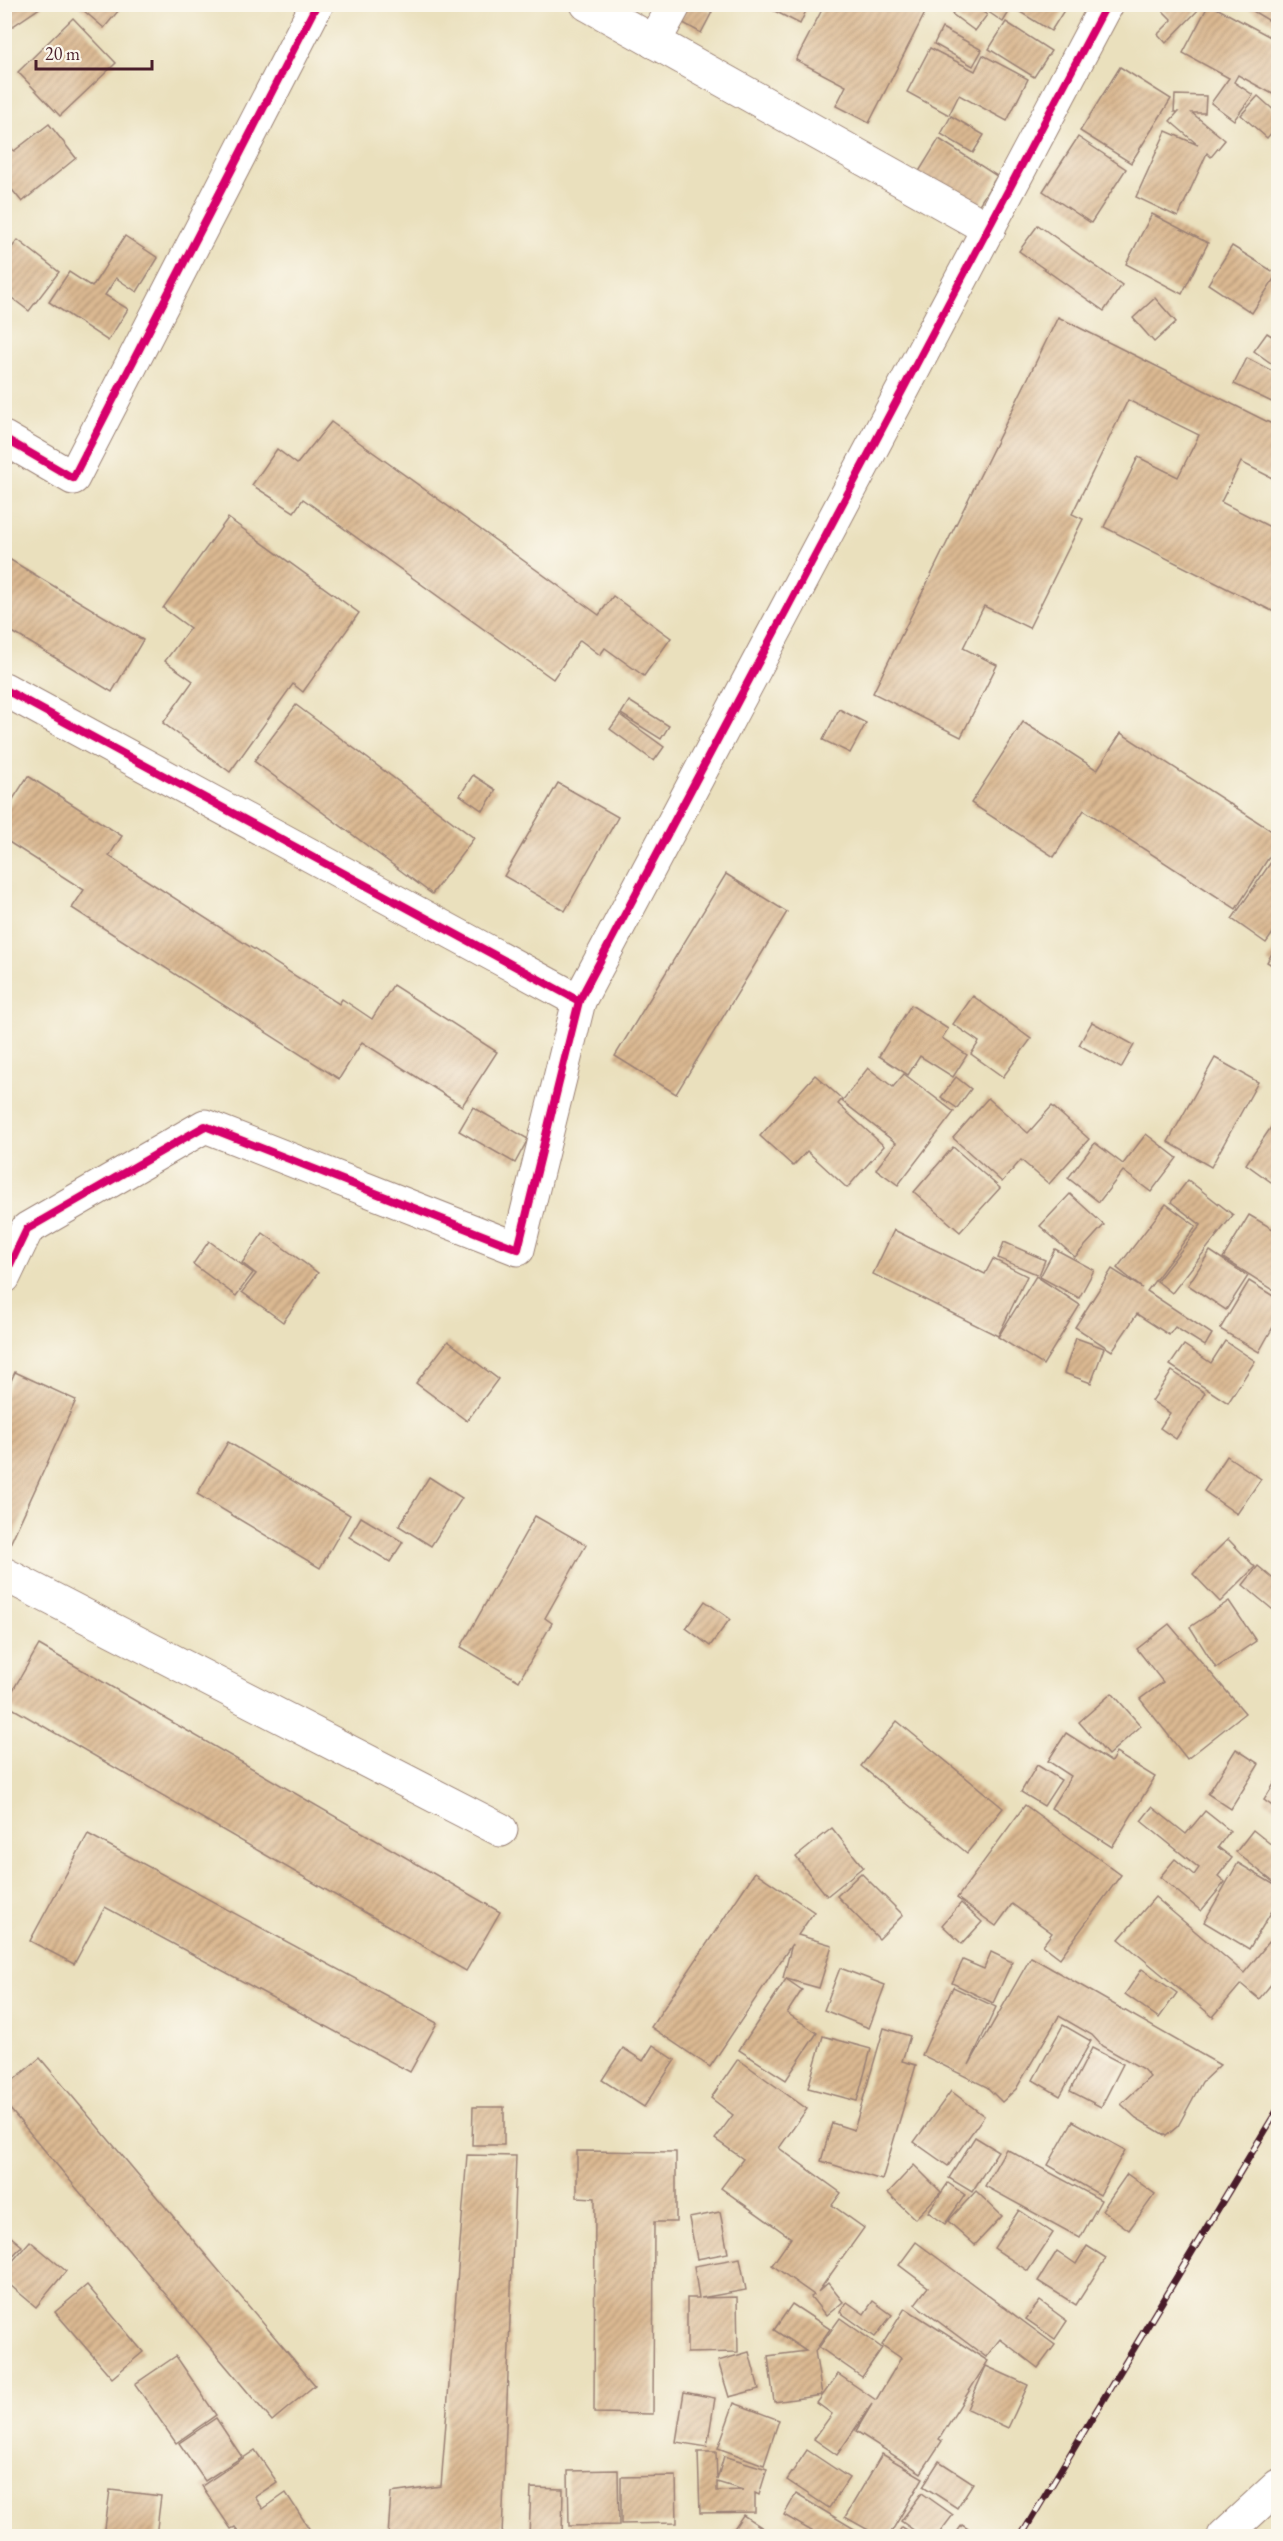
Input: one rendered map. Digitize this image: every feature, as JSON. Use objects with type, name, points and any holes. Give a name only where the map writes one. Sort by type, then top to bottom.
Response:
[{"type":"street","points":[[4,438],[73,478],[317,4]]},
{"type":"street","points":[[587,4],[989,229]]},
{"type":"street","points":[[654,42],[675,4]]},
{"type":"street","points":[[4,1277],[16,1226],[205,1126],[518,1249],[579,1001],[1107,4]]},
{"type":"street","points":[[4,689],[579,1001]]},
{"type":"street","points":[[4,1574],[501,1830]]},
{"type":"street","points":[[1224,2536],[1278,2486]]},
{"type":"building","points":[[76,4],[124,4],[104,28]]},
{"type":"building","points":[[686,4],[697,4],[712,12],[701,33],[678,20]]},
{"type":"building","points":[[761,4],[809,4],[800,24]]},
{"type":"building","points":[[825,4],[909,4],[925,13],[869,123],[836,106],[846,86],[796,60]]},
{"type":"building","points":[[959,4],[972,4],[987,15],[975,31],[952,14]]},
{"type":"building","points":[[977,4],[1068,4],[1051,31],[1012,7],[1003,22]]},
{"type":"building","points":[[1156,4],[1204,4],[1166,43],[1158,34],[1172,20]]},
{"type":"building","points":[[1209,4],[1278,41],[1278,97],[1238,75],[1234,82],[1253,95],[1234,120],[1211,103],[1229,78],[1183,53]]},
{"type":"building","points":[[1241,4],[1278,4],[1278,26]]},
{"type":"building","points":[[4,5],[44,5],[4,32]]},
{"type":"building","points":[[73,18],[116,63],[60,116],[18,72]]},
{"type":"building","points":[[1006,22],[1051,51],[1034,77],[989,49]]},
{"type":"building","points":[[942,28],[982,50],[973,66],[934,44]]},
{"type":"building","points":[[930,48],[975,71],[983,55],[1028,79],[1007,121],[959,95],[949,115],[907,92]]},
{"type":"building","points":[[1120,67],[1171,99],[1131,163],[1080,131]]},
{"type":"building","points":[[1175,95],[1206,96],[1205,113],[1192,113],[1225,140],[1211,157],[1207,153],[1178,217],[1136,197],[1166,131],[1198,145],[1170,121],[1178,112],[1174,112]]},
{"type":"building","points":[[1258,96],[1278,114],[1278,125],[1267,138],[1241,115]]},
{"type":"building","points":[[951,116],[984,135],[973,153],[941,134]]},
{"type":"building","points":[[49,124],[76,158],[22,202],[4,180],[4,139],[14,151]]},
{"type":"building","points":[[1078,137],[1126,169],[1091,223],[1043,191]]},
{"type":"building","points":[[939,139],[997,176],[965,227],[907,191]]},
{"type":"building","points":[[1152,214],[1208,243],[1182,294],[1126,264]]},
{"type":"building","points":[[1038,225],[1122,285],[1104,311],[1019,251]]},
{"type":"building","points":[[125,236],[158,258],[137,292],[116,278],[105,295],[128,309],[108,341],[49,302],[69,272],[92,287]]},
{"type":"building","points":[[18,240],[59,272],[29,311],[4,292],[4,257]]},
{"type":"building","points":[[1232,246],[1277,274],[1252,313],[1208,284]]},
{"type":"building","points":[[1155,298],[1176,322],[1154,342],[1133,318]]},
{"type":"building","points":[[1058,317],[1278,427],[1278,481],[1241,462],[1221,502],[1278,531],[1278,614],[1104,527],[1138,457],[1178,477],[1199,435],[1128,400],[1072,514],[1083,519],[1029,628],[984,606],[963,648],[997,665],[961,737],[873,693]]},
{"type":"building","points":[[1267,333],[1278,340],[1278,368],[1254,351]]},
{"type":"building","points":[[1247,358],[1278,374],[1278,405],[1234,384]]},
{"type":"building","points":[[331,422],[599,615],[613,596],[671,638],[644,676],[605,648],[600,655],[580,640],[553,679],[303,499],[294,512],[252,485],[277,449],[297,464]]},
{"type":"building","points":[[228,518],[359,613],[303,692],[293,684],[230,772],[163,723],[193,681],[165,661],[190,628],[163,608]]},
{"type":"building","points":[[4,556],[143,640],[112,692],[4,627]]},
{"type":"building","points":[[629,701],[669,726],[661,739],[621,714]]},
{"type":"building","points":[[296,705],[474,838],[432,894],[254,761]]},
{"type":"building","points":[[839,709],[866,723],[850,753],[823,740]]},
{"type":"building","points":[[620,715],[664,747],[654,761],[610,729]]},
{"type":"building","points":[[1023,722],[1097,770],[1121,733],[1278,835],[1278,843],[1236,909],[1084,810],[1054,857],[971,803]]},
{"type":"building","points":[[473,775],[496,790],[483,811],[460,795]]},
{"type":"building","points":[[28,776],[122,836],[109,856],[339,1004],[342,999],[372,1019],[393,985],[497,1052],[462,1106],[362,1042],[339,1079],[72,908],[84,890],[4,839],[4,813]]},
{"type":"building","points":[[558,783],[618,817],[565,911],[504,876]]},
{"type":"building","points":[[1278,852],[1278,926],[1266,943],[1232,919]]},
{"type":"building","points":[[726,874],[787,912],[676,1094],[615,1056]]},
{"type":"building","points":[[1278,943],[1278,969],[1267,962]]},
{"type":"building","points":[[973,996],[1031,1039],[1003,1077],[971,1054],[979,1042],[953,1024]]},
{"type":"building","points":[[911,1005],[948,1029],[942,1038],[967,1055],[953,1077],[920,1056],[908,1075],[879,1056]]},
{"type":"building","points":[[1092,1022],[1134,1045],[1121,1068],[1079,1045]]},
{"type":"building","points":[[1215,1058],[1258,1082],[1211,1167],[1168,1142]]},
{"type":"building","points":[[868,1068],[893,1087],[904,1074],[954,1112],[898,1185],[876,1169],[896,1143],[842,1101]]},
{"type":"building","points":[[815,1075],[842,1099],[838,1104],[884,1146],[847,1188],[807,1151],[793,1166],[760,1136]]},
{"type":"building","points":[[956,1077],[971,1089],[957,1108],[941,1097]]},
{"type":"building","points":[[988,1098],[1028,1133],[1052,1106],[1089,1139],[1049,1184],[1021,1160],[1002,1182],[953,1138]]},
{"type":"building","points":[[473,1107],[528,1139],[515,1163],[459,1131]]},
{"type":"building","points":[[1278,1117],[1278,1187],[1246,1164]]},
{"type":"building","points":[[1146,1134],[1177,1158],[1151,1192],[1123,1171],[1099,1202],[1068,1178],[1095,1143],[1123,1164]]},
{"type":"building","points":[[953,1147],[1000,1188],[960,1232],[914,1192]]},
{"type":"building","points":[[1188,1180],[1233,1215],[1172,1293],[1157,1281],[1201,1225],[1171,1202]]},
{"type":"building","points":[[1070,1194],[1104,1225],[1075,1257],[1040,1226]]},
{"type":"building","points":[[1166,1204],[1196,1226],[1147,1291],[1212,1334],[1205,1346],[1175,1327],[1169,1335],[1137,1314],[1112,1351],[1075,1327],[1112,1269],[1142,1288],[1117,1268]]},
{"type":"building","points":[[1249,1215],[1276,1231],[1278,1225],[1278,1293],[1223,1258]]},
{"type":"building","points":[[894,1230],[985,1274],[993,1259],[1027,1276],[998,1336],[873,1274]]},
{"type":"building","points":[[263,1233],[318,1273],[283,1322],[242,1292],[256,1274],[242,1263]]},
{"type":"building","points":[[209,1241],[253,1273],[236,1296],[193,1264]]},
{"type":"building","points":[[1004,1242],[1045,1260],[1039,1275],[998,1258]]},
{"type":"building","points":[[1055,1249],[1094,1270],[1079,1298],[1040,1277]]},
{"type":"building","points":[[1210,1251],[1248,1276],[1226,1310],[1188,1285]]},
{"type":"building","points":[[1036,1276],[1080,1305],[1043,1365],[998,1337]]},
{"type":"building","points":[[1249,1281],[1278,1299],[1278,1318],[1259,1352],[1220,1329]]},
{"type":"building","points":[[1076,1338],[1104,1348],[1091,1383],[1064,1373]]},
{"type":"building","points":[[448,1341],[498,1379],[467,1421],[416,1383]]},
{"type":"building","points":[[1225,1341],[1255,1361],[1228,1403],[1170,1365],[1184,1345],[1211,1363]]},
{"type":"building","points":[[1172,1371],[1205,1393],[1176,1439],[1160,1428],[1170,1413],[1152,1401]]},
{"type":"building","points":[[15,1372],[76,1400],[5,1555],[5,1394]]},
{"type":"building","points":[[228,1442],[350,1515],[320,1568],[197,1494]]},
{"type":"building","points":[[1227,1456],[1261,1479],[1237,1514],[1204,1491]]},
{"type":"building","points":[[429,1477],[462,1498],[431,1546],[399,1526]]},
{"type":"building","points":[[535,1516],[586,1545],[545,1618],[552,1623],[519,1681],[461,1647]]},
{"type":"building","points":[[361,1517],[403,1542],[390,1562],[349,1537]]},
{"type":"building","points":[[1228,1539],[1255,1567],[1220,1602],[1193,1574]]},
{"type":"building","points":[[1258,1566],[1278,1583],[1278,1614],[1243,1585]]},
{"type":"building","points":[[705,1601],[730,1619],[710,1646],[686,1628]]},
{"type":"building","points":[[1229,1601],[1256,1641],[1216,1668],[1190,1627]]},
{"type":"building","points":[[1169,1624],[1245,1713],[1187,1759],[1140,1699],[1163,1682],[1137,1649]]},
{"type":"building","points":[[39,1645],[500,1912],[466,1971],[5,1704]]},
{"type":"building","points":[[1112,1693],[1141,1726],[1108,1755],[1079,1722]]},
{"type":"building","points":[[897,1721],[1003,1808],[967,1853],[861,1766]]},
{"type":"building","points":[[1066,1733],[1111,1762],[1116,1753],[1155,1777],[1112,1847],[1051,1808],[1071,1776],[1048,1761]]},
{"type":"building","points":[[1236,1749],[1259,1764],[1231,1809],[1208,1794]]},
{"type":"building","points":[[1037,1765],[1061,1780],[1044,1806],[1021,1792]]},
{"type":"building","points":[[1276,1781],[1278,1783],[1278,1810],[1264,1800]]},
{"type":"building","points":[[1025,1805],[1121,1875],[1060,1958],[1043,1945],[1052,1933],[1012,1904],[996,1926],[957,1898]]},
{"type":"building","points":[[1152,1807],[1186,1834],[1205,1811],[1230,1831],[1218,1847],[1232,1858],[1218,1876],[1225,1882],[1201,1911],[1160,1877],[1175,1859],[1194,1875],[1199,1868],[1141,1821]]},
{"type":"building","points":[[832,1828],[863,1867],[827,1896],[796,1857]]},
{"type":"building","points":[[1253,1830],[1278,1850],[1277,1885],[1236,1852]]},
{"type":"building","points":[[88,1834],[437,2023],[410,2072],[105,1907],[74,1964],[30,1941]]},
{"type":"building","points":[[1238,1863],[1278,1887],[1278,1901],[1249,1949],[1204,1922]]},
{"type":"building","points":[[755,1872],[814,1912],[798,1935],[832,1945],[819,1988],[783,1978],[792,1944],[710,2067],[651,2027]]},
{"type":"building","points":[[861,1873],[903,1915],[879,1939],[837,1896]]},
{"type":"building","points":[[1155,1897],[1244,1973],[1269,1942],[1278,1950],[1278,1976],[1259,1999],[1241,1984],[1213,2017],[1119,1939]]},
{"type":"building","points":[[961,1903],[982,1922],[962,1944],[942,1925]]},
{"type":"building","points":[[991,1952],[1012,1962],[993,2003],[952,1983],[963,1960],[984,1969]]},
{"type":"building","points":[[1031,1957],[1220,2065],[1202,2082],[1178,2126],[1166,2136],[1136,2118],[1121,2104],[1150,2077],[1143,2069],[1102,2046],[1092,2035],[1059,2016],[1016,2089],[1002,2102],[987,2087],[922,2055],[953,1987],[996,2007],[969,2065]]},
{"type":"building","points":[[840,1968],[885,1985],[869,2028],[824,2010]]},
{"type":"building","points":[[1142,1969],[1177,1993],[1159,2018],[1125,1994]]},
{"type":"building","points":[[786,1979],[802,1990],[787,2013],[817,2033],[786,2080],[739,2050]]},
{"type":"building","points":[[1063,2025],[1091,2041],[1060,2096],[1033,2080]]},
{"type":"building","points":[[884,2028],[910,2036],[902,2061],[916,2065],[882,2180],[821,2161],[832,2123],[854,2130]]},
{"type":"building","points":[[823,2036],[871,2049],[857,2101],[808,2088]]},
{"type":"building","points":[[653,2045],[675,2060],[644,2107],[602,2080],[623,2048],[643,2061]]},
{"type":"building","points":[[1092,2048],[1123,2064],[1101,2107],[1070,2091]]},
{"type":"building","points":[[40,2058],[315,2385],[272,2421],[4,2102],[4,2088]]},
{"type":"building","points":[[738,2059],[807,2109],[779,2148],[841,2193],[832,2205],[864,2228],[818,2292],[828,2283],[843,2302],[826,2316],[811,2297],[814,2295],[772,2265],[791,2238],[721,2188],[743,2159],[715,2139],[733,2115],[711,2098]]},
{"type":"building","points":[[951,2091],[984,2116],[948,2166],[914,2142]]},
{"type":"building","points":[[473,2107],[504,2107],[504,2145],[472,2145]]},
{"type":"building","points":[[1073,2121],[1125,2150],[1100,2195],[1048,2165]]},
{"type":"building","points":[[975,2137],[998,2151],[972,2192],[949,2178]]},
{"type":"building","points":[[1006,2149],[1101,2200],[1080,2238],[985,2186]]},
{"type":"building","points":[[577,2151],[676,2152],[676,2222],[654,2222],[653,2414],[594,2413],[595,2198],[577,2197]]},
{"type":"building","points":[[467,2155],[516,2156],[502,2536],[388,2536],[391,2493],[441,2486]]},
{"type":"building","points":[[914,2165],[941,2192],[915,2219],[888,2193]]},
{"type":"building","points":[[1127,2174],[1155,2194],[1129,2230],[1102,2210]]},
{"type":"building","points":[[948,2183],[965,2195],[945,2224],[928,2212]]},
{"type":"building","points":[[976,2191],[1002,2216],[975,2245],[948,2221]]},
{"type":"building","points":[[1019,2210],[1053,2233],[1028,2271],[994,2248]]},
{"type":"building","points":[[720,2212],[728,2253],[697,2259],[689,2218]]},
{"type":"building","points":[[4,2231],[22,2246],[4,2265]]},
{"type":"building","points":[[30,2241],[66,2271],[36,2307],[4,2280],[4,2271]]},
{"type":"building","points":[[916,2242],[1055,2345],[1038,2368],[1000,2339],[986,2357],[915,2304],[928,2287],[899,2265]]},
{"type":"building","points":[[1087,2246],[1106,2258],[1076,2305],[1038,2281],[1057,2251],[1076,2264]]},
{"type":"building","points":[[740,2258],[746,2290],[701,2298],[737,2297],[738,2352],[687,2353],[687,2298],[699,2298],[694,2266]]},
{"type":"building","points":[[87,2285],[143,2352],[112,2378],[55,2312]]},
{"type":"building","points":[[873,2301],[892,2315],[875,2337],[840,2312],[847,2302],[864,2314]]},
{"type":"building","points":[[1040,2301],[1067,2321],[1055,2339],[1026,2319]]},
{"type":"building","points":[[792,2304],[830,2329],[815,2351],[822,2395],[774,2402],[768,2356],[806,2351],[774,2330]]},
{"type":"building","points":[[905,2308],[988,2361],[939,2439],[942,2441],[921,2473],[856,2431],[872,2404],[837,2455],[814,2439],[832,2414],[817,2403],[838,2374],[876,2400],[901,2358],[882,2345]]},
{"type":"building","points":[[840,2318],[882,2348],[862,2377],[819,2347]]},
{"type":"building","points":[[749,2352],[759,2389],[729,2397],[718,2361]]},
{"type":"building","points":[[176,2356],[216,2415],[176,2443],[135,2384]]},
{"type":"building","points":[[986,2366],[1028,2385],[1008,2428],[967,2409]]},
{"type":"building","points":[[684,2392],[715,2398],[707,2447],[676,2442]]},
{"type":"building","points":[[734,2403],[779,2420],[764,2465],[718,2448]]},
{"type":"building","points":[[216,2418],[242,2457],[205,2481],[179,2443]]},
{"type":"building","points":[[255,2450],[277,2482],[255,2497],[263,2509],[286,2493],[314,2536],[242,2536],[235,2527],[231,2529],[202,2486]]},
{"type":"building","points":[[807,2450],[849,2478],[829,2508],[787,2480]]},
{"type":"building","points":[[698,2452],[716,2452],[717,2480],[724,2456],[767,2469],[759,2495],[755,2493],[755,2512],[700,2513]],"holes":[[[717,2482],[743,2490],[717,2491]]]},
{"type":"building","points":[[882,2454],[923,2478],[889,2536],[879,2536],[845,2517]]},
{"type":"building","points":[[939,2461],[973,2483],[957,2508],[923,2486]]},
{"type":"building","points":[[618,2470],[619,2525],[569,2526],[568,2471]]},
{"type":"building","points":[[676,2476],[677,2523],[621,2524],[621,2477]]},
{"type":"building","points":[[531,2488],[563,2489],[562,2536],[529,2536]]},
{"type":"building","points":[[110,2490],[161,2496],[156,2536],[104,2536]]},
{"type":"building","points":[[922,2493],[953,2515],[937,2536],[922,2536],[901,2521]]},
{"type":"building","points":[[796,2494],[866,2536],[820,2536],[784,2515]]},
{"type":"building","points":[[743,2515],[775,2536],[729,2536]]},
{"type":"building","points":[[962,2525],[979,2536],[954,2536]]},
{"type":"building","points":[[902,2527],[917,2536],[896,2536]]},
{"type":"railway","points":[[1021,2536],[1278,2109]]},
{"type":"cycle path","points":[[4,438],[73,478],[317,4]]},
{"type":"cycle path","points":[[4,689],[579,1001],[1107,4]]},
{"type":"cycle path","points":[[4,1277],[27,1229],[205,1126],[518,1249],[579,1001]]}]
